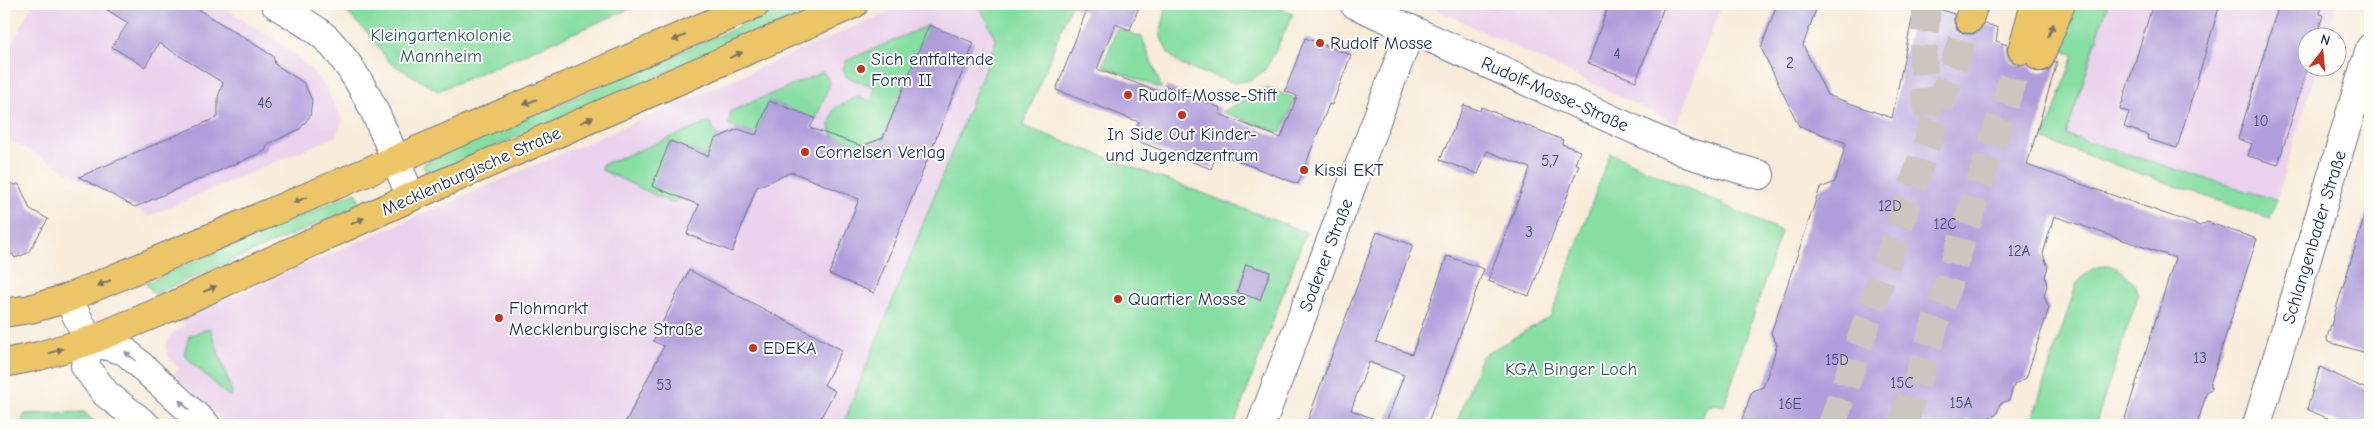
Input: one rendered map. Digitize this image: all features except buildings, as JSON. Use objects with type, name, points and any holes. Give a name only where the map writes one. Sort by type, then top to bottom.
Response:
[{"type":"main road","points":[[4,313],[30,309],[68,298],[395,160],[756,4]]},
{"type":"main road","name":"Mecklenburgische Straße","points":[[4,363],[39,356],[89,341],[166,309],[411,197],[854,4]]},
{"type":"main road","points":[[2035,4],[2031,53],[2061,4]]},
{"type":"street","points":[[275,4],[328,40],[356,78],[374,111],[411,197]]},
{"type":"street","name":"Rudolf-Mosse-Straße","points":[[1354,4],[1689,154],[1760,175]]},
{"type":"street","name":"Sodener Straße","points":[[1261,425],[1411,30]]},
{"type":"street","name":"Schlangenbader Straße","points":[[2257,425],[2370,48]]},
{"type":"street","points":[[68,298],[89,341],[85,366],[106,394],[146,425]]},
{"type":"street","points":[[89,341],[125,351],[206,425]]},
{"type":"shaded area","points":[[32,4],[218,4],[279,42],[310,68],[325,86],[343,120],[336,136],[149,216],[4,137],[4,60]]},
{"type":"shaded area","points":[[907,4],[979,4],[996,41],[843,425],[228,425],[172,374],[180,369],[169,359],[165,346],[171,334],[184,327],[180,319]]},
{"type":"shaded area","points":[[1425,4],[1722,4],[1677,124]]},
{"type":"shaded area","points":[[2095,4],[2336,4],[2329,28],[2296,28],[2296,78],[2314,78],[2270,219],[2044,140]]},
{"type":"green space","name":"Kleingartenkolonie Mannheim","points":[[338,4],[641,4],[438,91],[389,62],[368,33]]},
{"type":"green space","points":[[791,4],[825,4],[428,175],[423,166],[426,162]]},
{"type":"green space","points":[[979,4],[1071,4],[1023,126],[1306,232],[1234,425],[843,425],[996,41]]},
{"type":"green space","points":[[1167,4],[1271,4],[1293,14],[1264,71],[1251,80],[1234,83],[1181,65],[1168,53],[1160,35]]},
{"type":"green space","points":[[2073,4],[2108,4],[2066,135],[2276,200],[2270,219],[2044,140],[2074,55],[2058,49]]},
{"type":"green space","points":[[929,25],[883,138],[862,146],[832,135],[830,124],[834,109],[856,97],[871,101],[875,87],[847,77],[843,69],[846,61]]},
{"type":"green space","points":[[1117,28],[1142,37],[1162,89],[1103,66]]},
{"type":"green space","points":[[823,72],[830,83],[816,119],[769,101],[756,135],[729,125],[731,111]]},
{"type":"green space","points":[[1267,88],[1295,98],[1281,133],[1222,112]]},
{"type":"green space","points":[[710,122],[718,138],[708,156],[670,141],[683,198],[672,203],[602,170],[602,165]]},
{"type":"green space","name":"KGA Binger Loch","points":[[1610,153],[1781,231],[1724,406],[1715,404],[1707,407],[1698,425],[1456,425],[1481,357],[1551,316]]},
{"type":"green space","points":[[356,192],[361,205],[154,294],[145,283]]},
{"type":"green space","points":[[2109,265],[2128,276],[2137,290],[2138,296],[2095,425],[2030,425],[2077,283],[2093,268]]},
{"type":"green space","points":[[210,328],[232,392],[231,396],[227,395],[184,355],[189,336]]},
{"type":"green space","points":[[84,412],[98,425],[20,425],[25,414]]},
{"type":"tunnel","points":[[1927,4],[1923,59],[1929,125]]},
{"type":"tunnel","points":[[1832,425],[1969,19]]},
{"type":"tunnel","points":[[1903,425],[2022,50]]},
{"type":"place","name":"Rudolf Mosse","points":[[1320,43]]},
{"type":"place","name":"Sich entfaltende Form II","points":[[861,69]]},
{"type":"place","name":"Rudolf-Mosse-Stift","points":[[1128,95]]},
{"type":"place","name":"In Side Out Kinder- und Jugendzentrum","points":[[1182,115]]},
{"type":"place","name":"Cornelsen Verlag","points":[[805,152]]},
{"type":"place","name":"Kissi EKT","points":[[1304,170]]},
{"type":"place","name":"Quartier Mosse","points":[[1118,299]]},
{"type":"place","name":"Flohmarkt Mecklenburgische Straße","points":[[499,318]]},
{"type":"place","name":"EDEKA","points":[[753,348]]}]
